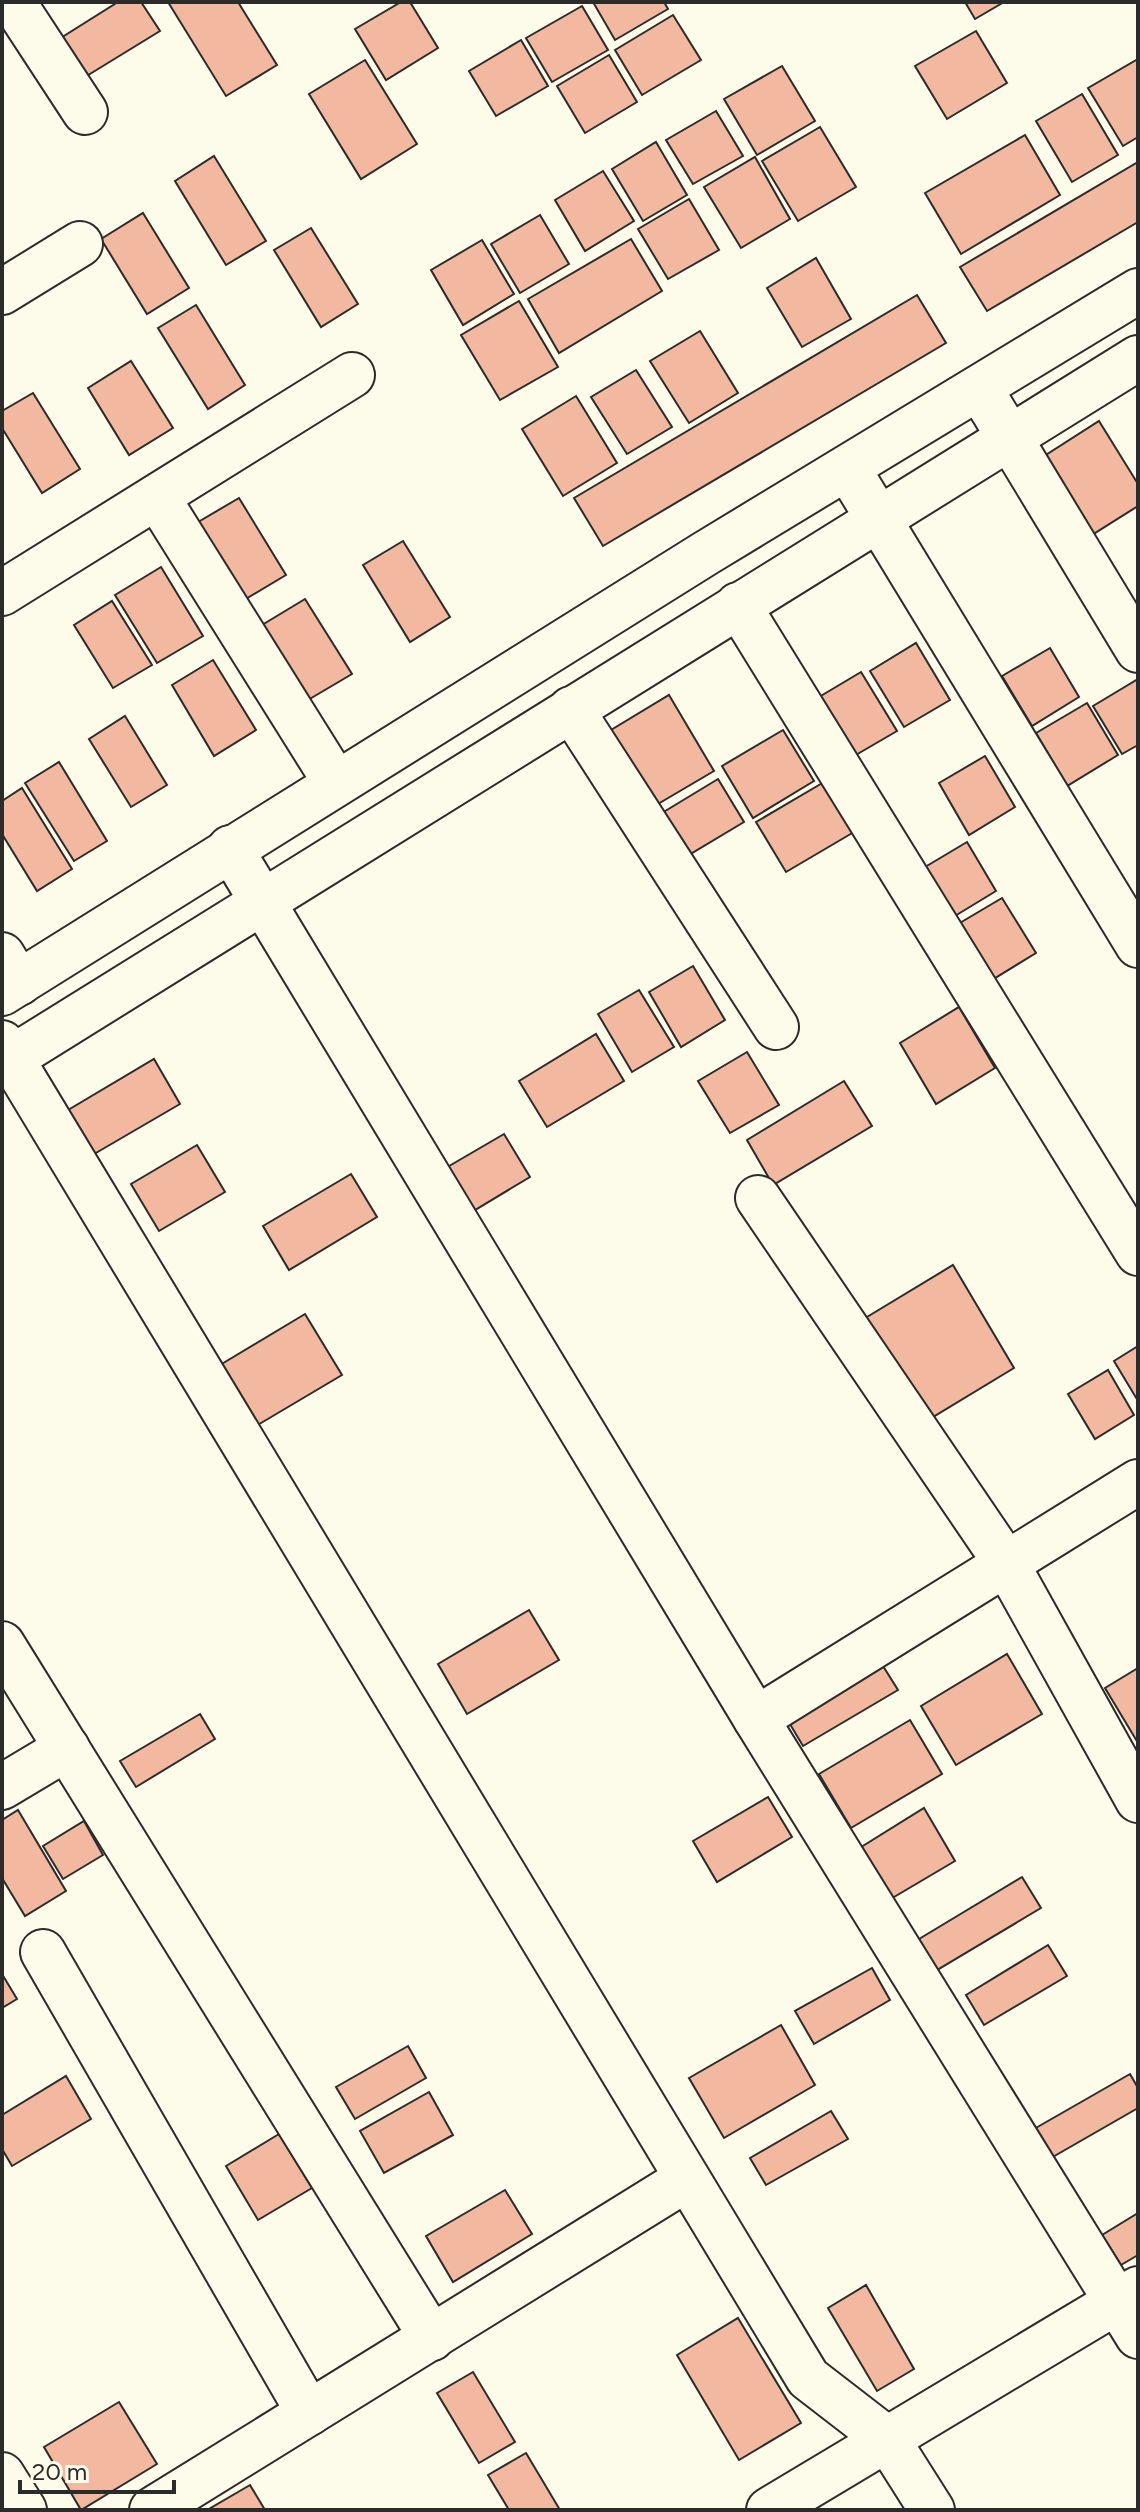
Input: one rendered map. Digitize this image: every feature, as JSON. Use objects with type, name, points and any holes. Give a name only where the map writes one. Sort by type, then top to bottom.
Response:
[{"type":"street","points":[[13,2],[85,112]]},
{"type":"street","points":[[2,292],[80,244]]},
{"type":"street","points":[[8,977],[230,848],[1138,291]]},
{"type":"street","points":[[932,2510],[887,2439],[808,2378],[685,2180],[5,1055],[262,900],[1138,358]]},
{"type":"street","points":[[2,593],[352,375]]},
{"type":"street","points":[[980,389],[1138,650]]},
{"type":"street","points":[[848,469],[1138,945]]},
{"type":"street","points":[[157,497],[336,783]]},
{"type":"street","points":[[738,605],[1138,1253]]},
{"type":"street","points":[[571,709],[776,1027]]},
{"type":"street","points":[[230,848],[756,1719],[1131,2309],[887,2439],[769,2510]]},
{"type":"street","points":[[758,1198],[1006,1563],[1138,1800]]},
{"type":"street","points":[[756,1719],[1138,1482]]},
{"type":"street","points":[[2,1644],[432,2338]]},
{"type":"street","points":[[2,1787],[67,1748]]},
{"type":"street","points":[[43,1952],[309,2413]]},
{"type":"street","points":[[152,2510],[685,2180]]},
{"type":"street","points":[[2,2475],[24,2510]]},
{"type":"building","points":[[118,2],[141,2],[160,31],[72,85],[48,46]]},
{"type":"building","points":[[168,2],[238,2],[277,65],[226,96]]},
{"type":"building","points":[[401,2],[410,2],[438,48],[386,80],[355,29]]},
{"type":"building","points":[[593,2],[664,2],[668,9],[615,40]]},
{"type":"building","points":[[965,2],[1004,2],[975,19]]},
{"type":"building","points":[[582,6],[608,50],[552,82],[526,38]]},
{"type":"building","points":[[673,15],[701,60],[642,95],[615,50]]},
{"type":"building","points":[[976,31],[1007,83],[947,119],[915,66]]},
{"type":"building","points":[[521,40],[548,86],[496,116],[469,71]]},
{"type":"building","points":[[609,55],[637,102],[585,133],[557,86]]},
{"type":"building","points":[[1138,59],[1138,137],[1123,146],[1088,88]]},
{"type":"building","points":[[365,60],[417,144],[361,179],[309,94]]},
{"type":"building","points":[[782,66],[815,121],[757,155],[724,99]]},
{"type":"building","points":[[1082,94],[1118,155],[1072,182],[1036,121]]},
{"type":"building","points":[[716,111],[743,156],[693,184],[666,140]]},
{"type":"building","points":[[820,127],[856,187],[798,221],[762,161]]},
{"type":"building","points":[[1025,135],[1060,195],[961,254],[925,193]]},
{"type":"building","points":[[656,142],[687,195],[643,221],[612,169]]},
{"type":"building","points":[[214,156],[266,241],[226,265],[175,181]]},
{"type":"building","points":[[755,157],[790,219],[741,248],[704,187]]},
{"type":"building","points":[[1138,162],[1138,222],[987,311],[960,267]]},
{"type":"building","points":[[603,171],[634,221],[585,251],[555,200]]},
{"type":"building","points":[[689,199],[719,250],[668,279],[638,229]]},
{"type":"building","points":[[143,213],[189,288],[147,314],[101,239]]},
{"type":"building","points":[[540,215],[569,264],[520,293],[491,244]]},
{"type":"building","points":[[311,228],[358,304],[321,327],[274,250]]},
{"type":"building","points":[[631,239],[662,291],[559,353],[528,299]]},
{"type":"building","points":[[482,240],[514,294],[463,325],[431,270]]},
{"type":"building","points":[[816,258],[851,319],[802,347],[767,288]]},
{"type":"building","points":[[917,295],[946,343],[603,546],[574,498]]},
{"type":"building","points":[[519,301],[558,367],[500,400],[461,335]]},
{"type":"building","points":[[196,305],[245,385],[208,409],[158,328]]},
{"type":"building","points":[[700,331],[738,393],[689,423],[650,361]]},
{"type":"building","points":[[131,361],[173,428],[129,455],[88,388]]},
{"type":"building","points":[[636,370],[672,427],[627,454],[591,397]]},
{"type":"building","points":[[33,393],[80,469],[42,493],[2,428],[2,411]]},
{"type":"building","points":[[576,396],[617,463],[563,496],[522,429]]},
{"type":"building","points":[[1099,421],[1138,484],[1138,506],[1087,538],[1038,460]]},
{"type":"building","points":[[239,498],[286,575],[239,603],[193,525]]},
{"type":"building","points":[[403,541],[450,617],[410,642],[363,565]]},
{"type":"building","points":[[161,567],[203,636],[157,663],[115,595]]},
{"type":"building","points":[[305,599],[352,674],[308,700],[262,625]]},
{"type":"building","points":[[112,601],[152,665],[113,688],[74,625]]},
{"type":"building","points":[[916,643],[950,700],[904,727],[870,671]]},
{"type":"building","points":[[1050,648],[1079,697],[1032,726],[1002,676]]},
{"type":"building","points":[[213,660],[256,730],[214,756],[172,685]]},
{"type":"building","points":[[861,672],[897,731],[849,759],[814,700]]},
{"type":"building","points":[[1138,679],[1138,745],[1122,754],[1093,706]]},
{"type":"building","points":[[669,695],[714,771],[646,811],[601,736]]},
{"type":"building","points":[[1087,703],[1118,755],[1067,786],[1036,733]]},
{"type":"building","points":[[125,716],[167,785],[131,807],[89,739]]},
{"type":"building","points":[[783,730],[814,781],[753,818],[722,766]]},
{"type":"building","points":[[985,756],[1015,807],[969,835],[939,783]]},
{"type":"building","points":[[59,762],[107,841],[74,861],[25,783]]},
{"type":"building","points":[[718,779],[744,822],[677,862],[652,819]]},
{"type":"building","points":[[824,782],[854,832],[786,872],[756,822]]},
{"type":"building","points":[[22,788],[72,869],[37,891],[2,834],[2,801]]},
{"type":"building","points":[[967,842],[996,891],[950,919],[920,870]]},
{"type":"building","points":[[1002,898],[1036,953],[987,983],[953,927]]},
{"type":"building","points":[[693,966],[725,1020],[681,1047],[649,992]]},
{"type":"building","points":[[639,990],[674,1047],[632,1072],[598,1014]]},
{"type":"building","points":[[959,1007],[995,1068],[936,1104],[900,1043]]},
{"type":"building","points":[[596,1034],[624,1081],[547,1127],[519,1081]]},
{"type":"building","points":[[747,1052],[779,1105],[730,1133],[698,1081]]},
{"type":"building","points":[[154,1059],[180,1104],[89,1157],[63,1113]]},
{"type":"building","points":[[844,1081],[872,1126],[773,1185],[747,1140]]},
{"type":"building","points":[[504,1134],[530,1177],[470,1213],[444,1169]]},
{"type":"building","points":[[197,1145],[225,1192],[159,1231],[131,1184]]},
{"type":"building","points":[[351,1174],[377,1217],[289,1270],[263,1226]]},
{"type":"building","points":[[953,1265],[1014,1368],[923,1423],[862,1320]]},
{"type":"building","points":[[305,1314],[342,1375],[256,1426],[220,1365]]},
{"type":"building","points":[[1138,1346],[1138,1401],[1114,1361]]},
{"type":"building","points":[[1108,1370],[1134,1415],[1095,1439],[1068,1394]]},
{"type":"building","points":[[529,1610],[559,1660],[467,1714],[438,1664]]},
{"type":"building","points":[[1007,1654],[1042,1714],[956,1765],[921,1706]]},
{"type":"building","points":[[878,1658],[898,1690],[803,1746],[784,1714]]},
{"type":"building","points":[[1138,1668],[1138,1743],[1105,1688]]},
{"type":"building","points":[[200,1714],[215,1739],[136,1787],[120,1761]]},
{"type":"building","points":[[910,1720],[942,1774],[851,1828],[819,1774]]},
{"type":"building","points":[[768,1797],[792,1837],[717,1882],[693,1841]]},
{"type":"building","points":[[924,1808],[955,1861],[889,1900],[858,1849]]},
{"type":"building","points":[[18,1810],[66,1891],[25,1916],[2,1878],[2,1820]]},
{"type":"building","points":[[84,1821],[103,1855],[63,1879],[43,1846]]},
{"type":"building","points":[[1022,1877],[1041,1908],[937,1970],[919,1939]]},
{"type":"building","points":[[1048,1945],[1067,1976],[984,2025],[966,1995]]},
{"type":"building","points":[[872,1968],[890,2000],[814,2044],[795,2011]]},
{"type":"building","points":[[2,1974],[17,1999],[2,2008]]},
{"type":"building","points":[[781,2025],[815,2085],[724,2138],[689,2078]]},
{"type":"building","points":[[408,2046],[426,2078],[355,2119],[336,2087]]},
{"type":"building","points":[[1130,2074],[1138,2088],[1138,2108],[1051,2158],[1034,2129]]},
{"type":"building","points":[[66,2076],[91,2119],[12,2166],[2,2149],[2,2115]]},
{"type":"building","points":[[429,2092],[453,2135],[384,2173],[360,2131]]},
{"type":"building","points":[[831,2111],[848,2139],[766,2185],[750,2158]]},
{"type":"building","points":[[279,2134],[312,2188],[258,2220],[226,2166]]},
{"type":"building","points":[[505,2190],[532,2234],[453,2282],[426,2236]]},
{"type":"building","points":[[1138,2213],[1138,2255],[1121,2265],[1102,2235]]},
{"type":"building","points":[[866,2285],[914,2369],[877,2391],[828,2308]]},
{"type":"building","points":[[738,2318],[801,2423],[739,2460],[677,2355]]},
{"type":"building","points":[[473,2372],[515,2442],[479,2463],[437,2393]]},
{"type":"building","points":[[119,2402],[157,2464],[81,2510],[44,2447]]},
{"type":"building","points":[[526,2453],[560,2510],[509,2510],[488,2475]]},
{"type":"building","points":[[250,2485],[265,2510],[209,2509]]}]
